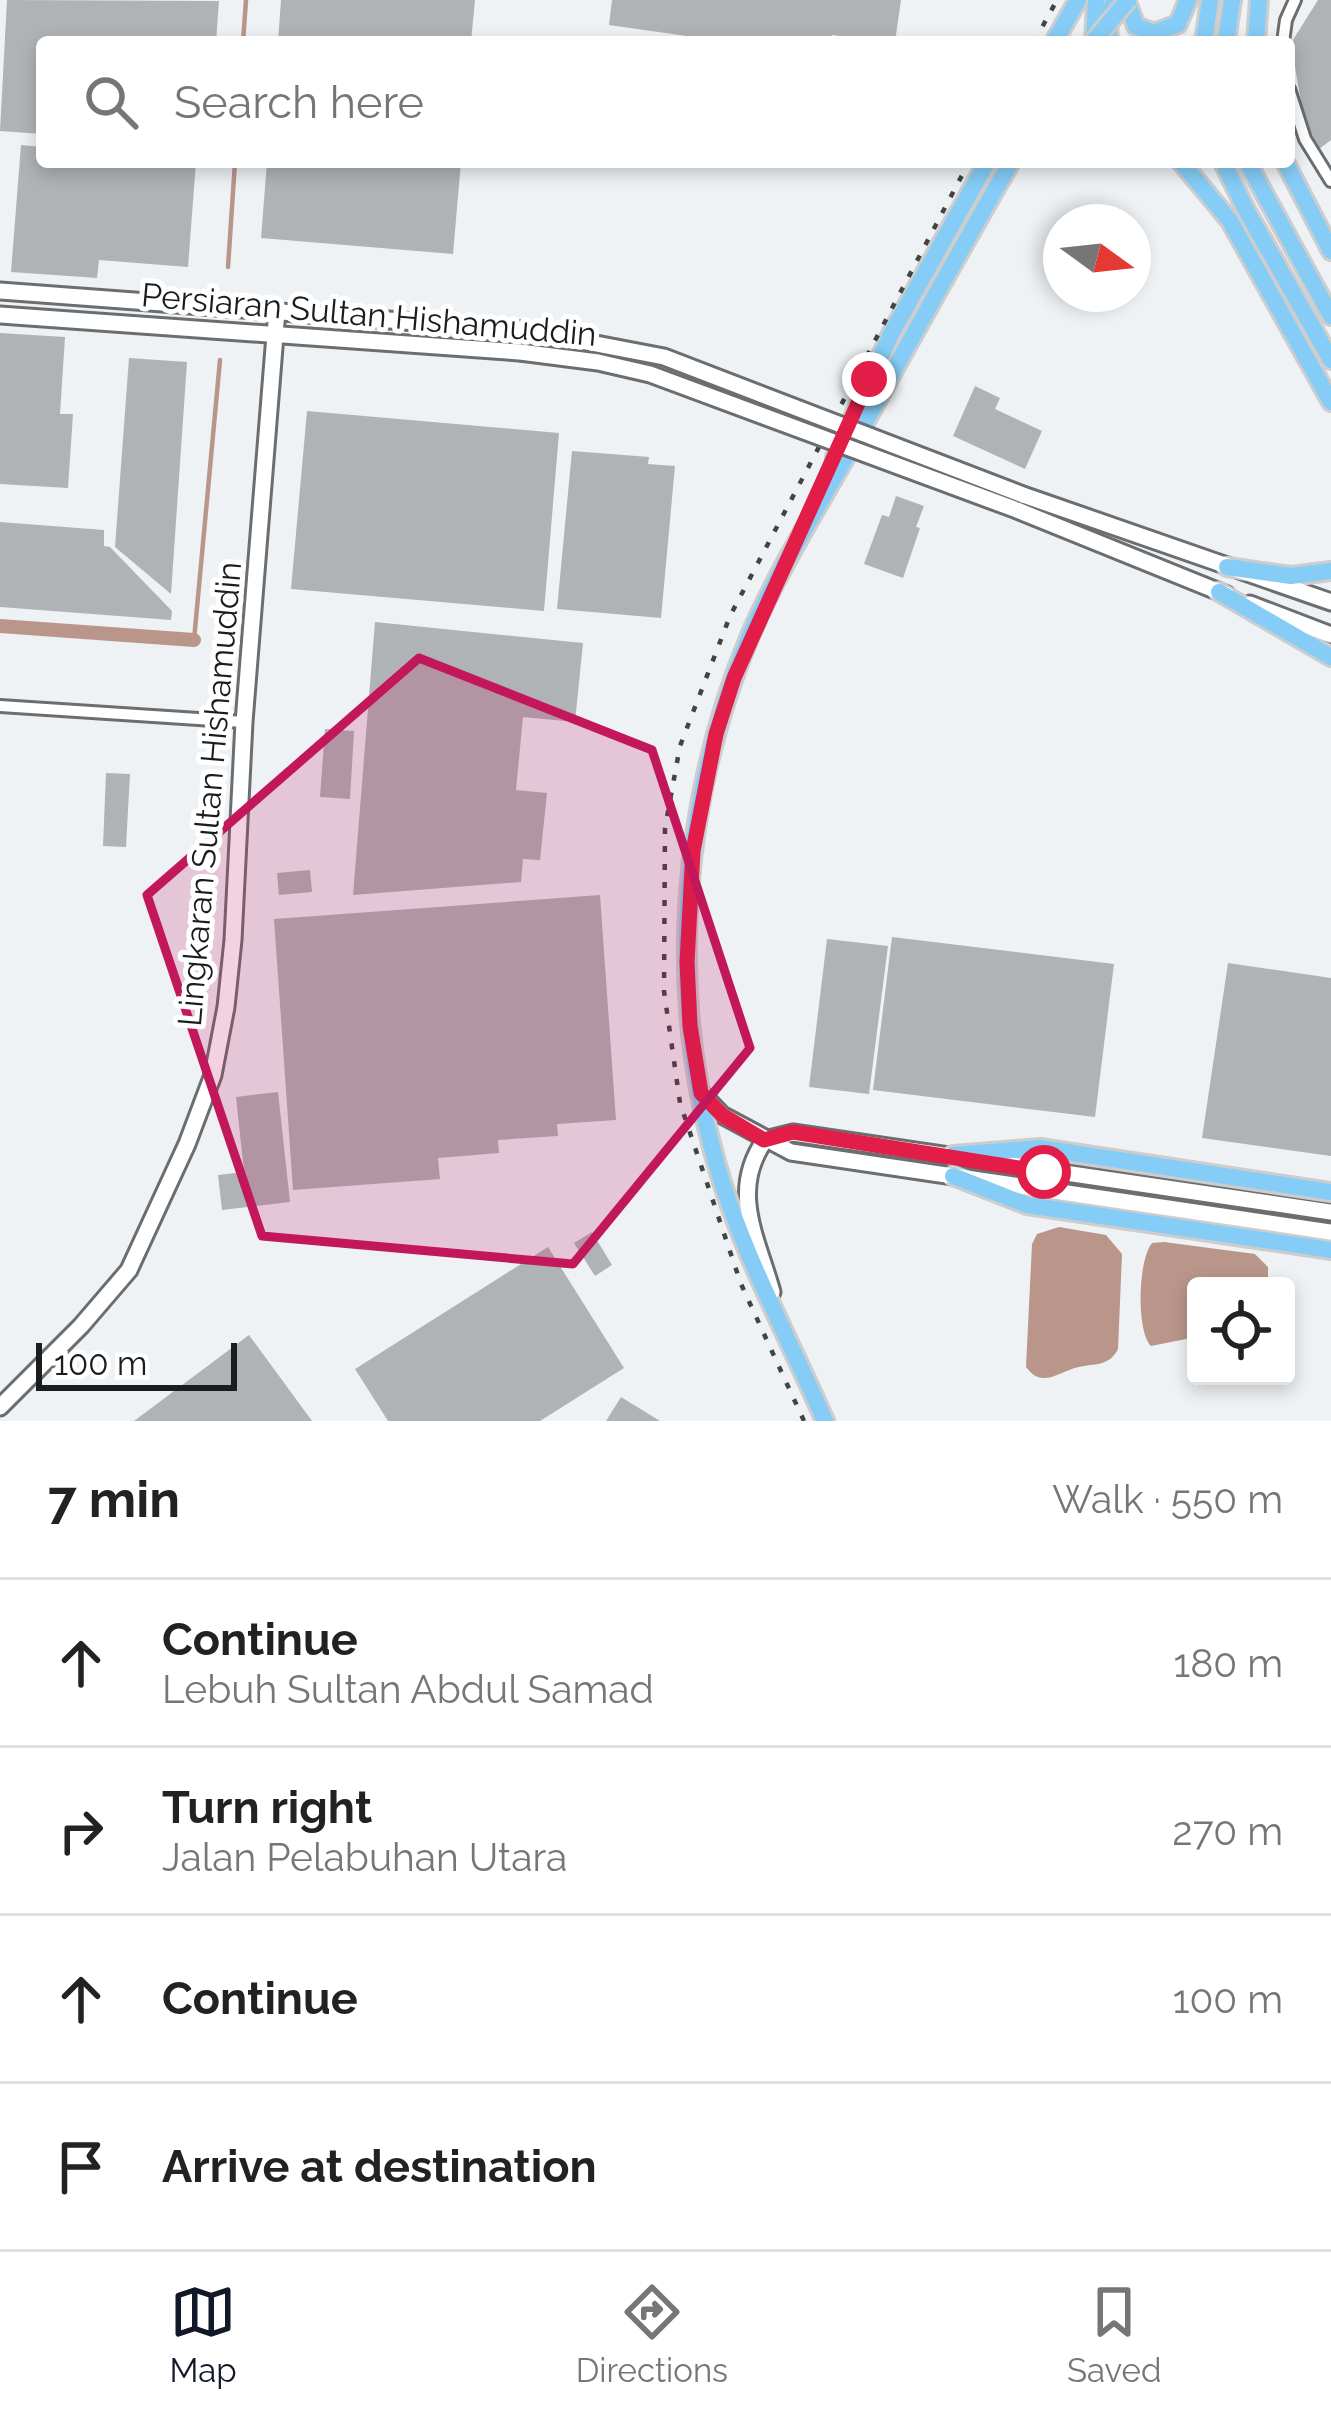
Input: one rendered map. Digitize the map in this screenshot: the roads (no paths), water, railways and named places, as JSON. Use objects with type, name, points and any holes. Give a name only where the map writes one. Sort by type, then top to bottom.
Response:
[{"type":"main road","points":[[1057,36],[1078,0]]},
{"type":"main road","points":[[1094,36],[1096,0]]},
{"type":"main road","points":[[1109,36],[1114,0]]},
{"type":"main road","points":[[1099,36],[1127,0]]},
{"type":"main road","points":[[1127,0],[1136,26],[1154,33],[1178,24],[1188,0]]},
{"type":"main road","points":[[1205,36],[1210,0]]},
{"type":"main road","points":[[1227,36],[1232,0]]},
{"type":"main road","points":[[1256,36],[1259,0]]},
{"type":"main road","points":[[825,1421],[716,1163],[690,1026],[687,962],[693,851],[716,734],[734,678],[869,379],[984,168]]},
{"type":"main road","points":[[787,562],[1008,168]]},
{"type":"main road","points":[[1187,168],[1230,221],[1331,402]]},
{"type":"main road","points":[[1226,168],[1331,360]]},
{"type":"main road","points":[[1250,168],[1331,316]]},
{"type":"main road","points":[[1279,168],[1331,251]]},
{"type":"main road","points":[[1287,168],[1297,192]]},
{"type":"main road","points":[[1227,567],[1291,576],[1331,571]]},
{"type":"main road","points":[[1219,592],[1331,657]]},
{"type":"main road","points":[[953,1156],[1040,1148],[1331,1192]]},
{"type":"main road","points":[[953,1176],[1027,1205],[1331,1250]]},
{"type":"street","points":[[1284,36],[1295,0]]},
{"type":"street","points":[[1295,107],[1305,139],[1331,181]]},
{"type":"street","name":"Persiaran Sultan Hishamuddin","points":[[0,291],[523,330],[664,357],[1331,635]]},
{"type":"street","name":"Lingkaran Sultan Hishamuddin","points":[[0,1407],[81,1327],[129,1270],[213,1075],[233,940],[244,722],[277,310]]},
{"type":"street","name":"Persiaran Sultan Hishamuddin","points":[[0,315],[520,352],[650,374],[1020,502],[1331,602]]},
{"type":"street","points":[[0,706],[244,722]]},
{"type":"street","points":[[701,1093],[722,1115],[791,1152],[1331,1232]]},
{"type":"street","points":[[778,1312],[744,1196],[753,1156],[764,1140],[793,1132],[1331,1212]]},
{"type":"waterway","points":[[243,36],[246,0]]},
{"type":"waterway","points":[[228,267],[235,168]]},
{"type":"waterway","points":[[194,640],[220,360]]},
{"type":"waterway","points":[[0,626],[194,640]]},
{"type":"railway","points":[[1037,36],[1057,0]]},
{"type":"railway","points":[[804,1421],[741,1284],[680,1103],[664,991],[665,828],[680,746],[730,616],[966,168]]}]
